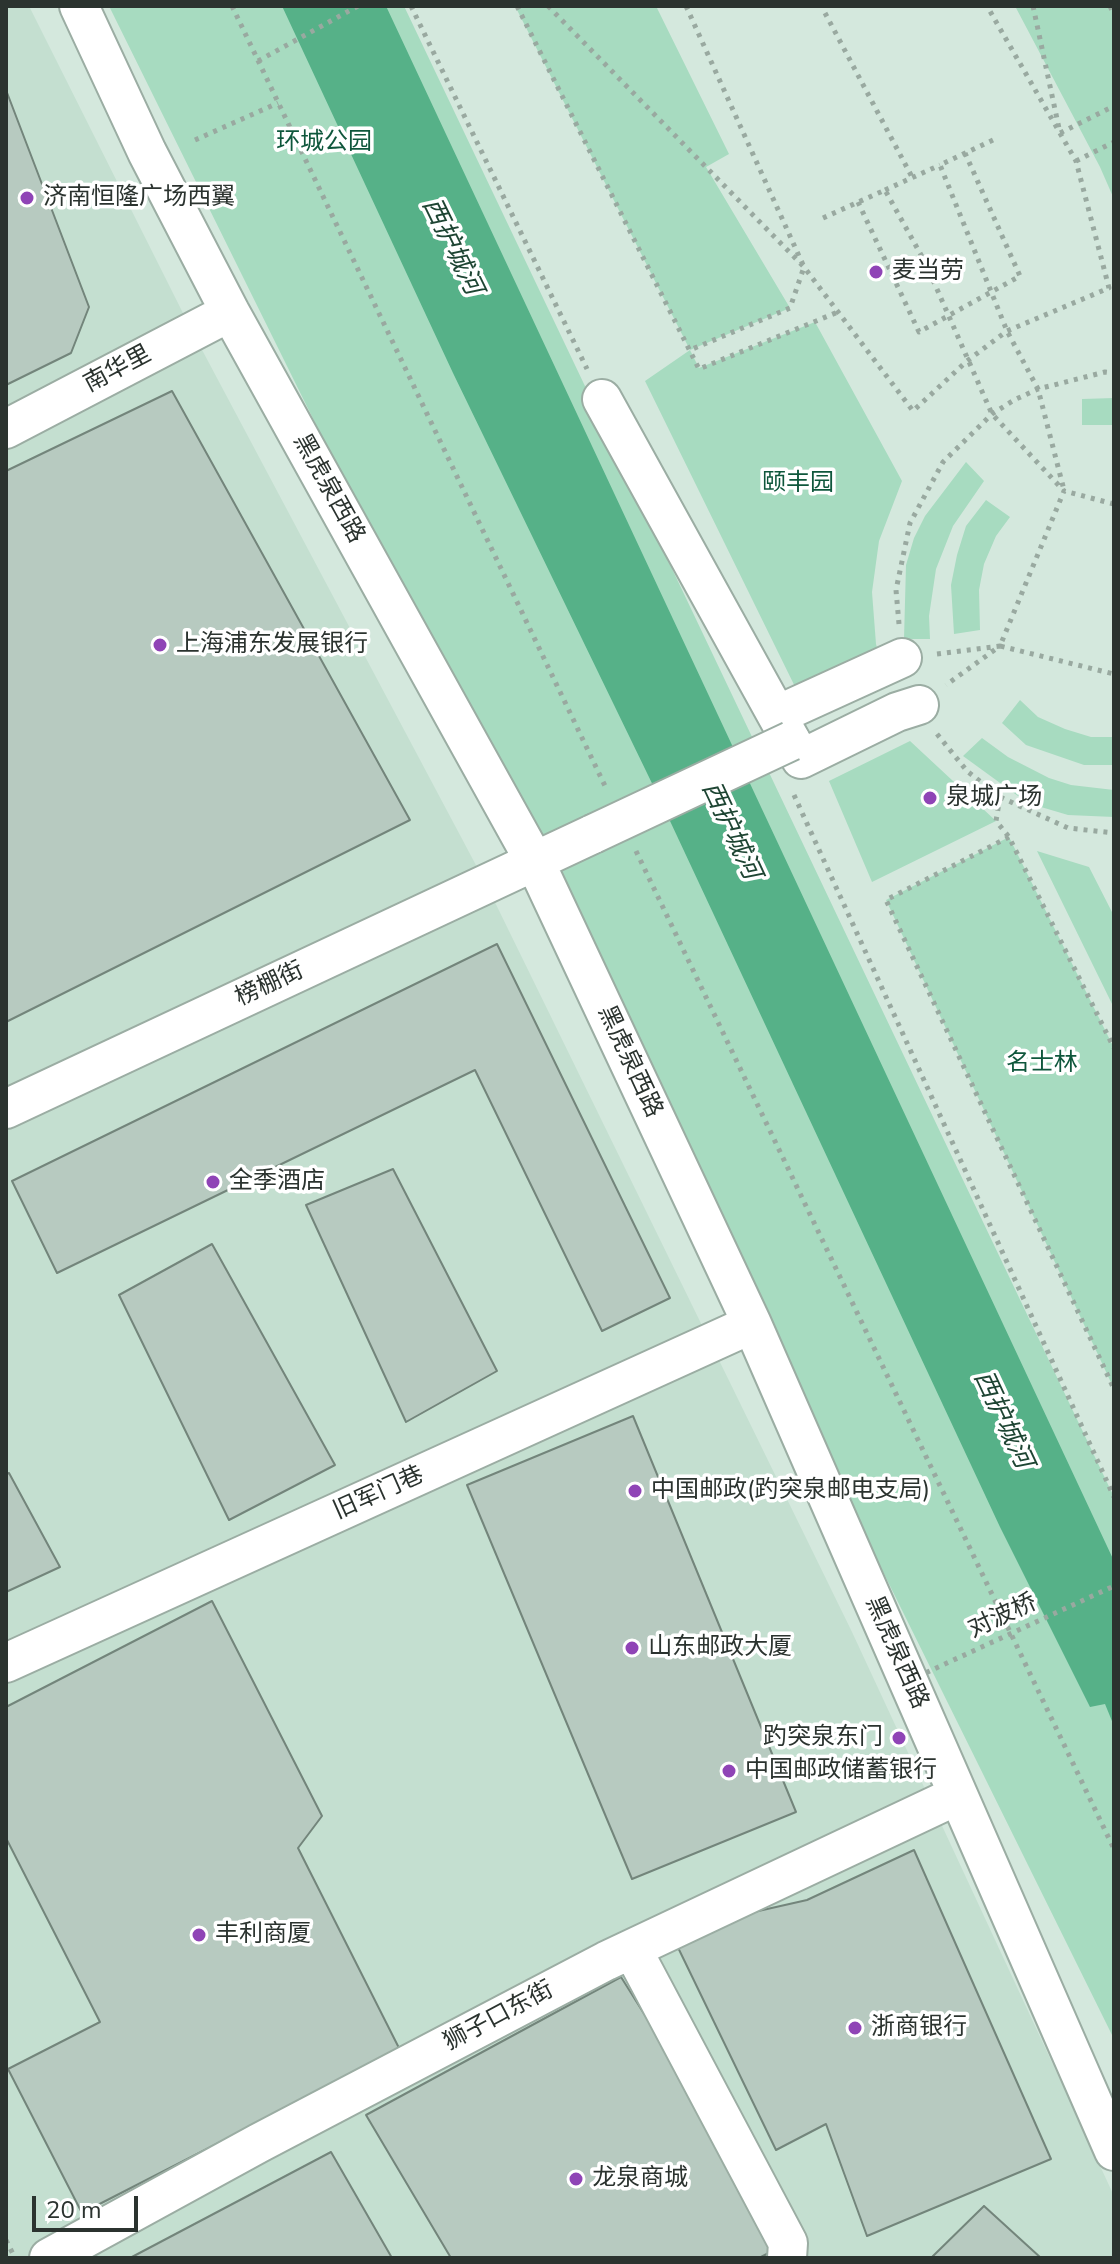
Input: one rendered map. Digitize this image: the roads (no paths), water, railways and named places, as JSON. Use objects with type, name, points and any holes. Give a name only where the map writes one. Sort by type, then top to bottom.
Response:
[{"type":"street","name":"黑虎泉西路","points":[[79,6],[147,152],[230,312],[535,862],[752,1324],[1114,2151]]},
{"type":"street","name":"南华里","points":[[6,429],[230,312]]},
{"type":"street","points":[[602,399],[801,759],[897,712],[919,705]]},
{"type":"street","name":"榜棚街","points":[[6,1109],[593,834],[784,728],[902,658]]},
{"type":"street","name":"旧军门巷","points":[[6,1663],[752,1324]]},
{"type":"street","name":"狮子口东街","points":[[49,2258],[259,2143],[632,1949],[958,1795]]},
{"type":"street","points":[[632,1949],[788,2243],[787,2258]]},
{"type":"water","name":"西护城河","points":[[282,6],[386,6],[1114,1561],[1114,1726],[1105,1704],[1090,1707],[1000,1527],[663,806],[453,373]]},
{"type":"place","name":"济南恒隆广场西翼","points":[[27,198]]},
{"type":"place","name":"麦当劳","points":[[876,272]]},
{"type":"place","name":"上海浦东发展银行","points":[[160,645]]},
{"type":"place","name":"泉城广场","points":[[930,798]]},
{"type":"place","name":"全季酒店","points":[[213,1182]]},
{"type":"place","name":"中国邮政(趵突泉邮电支局)","points":[[635,1491]]},
{"type":"place","name":"山东邮政大厦","points":[[632,1648]]},
{"type":"place","name":"趵突泉东门","points":[[899,1738]]},
{"type":"place","name":"中国邮政储蓄银行","points":[[729,1771]]},
{"type":"place","name":"丰利商厦","points":[[199,1935]]},
{"type":"place","name":"浙商银行","points":[[855,2028]]},
{"type":"place","name":"龙泉商城","points":[[576,2179]]},
{"type":"park label","name":"环城公园","points":[[324,143]]},
{"type":"park label","name":"颐丰园","points":[[798,484]]},
{"type":"park label","name":"名士林","points":[[1042,1064]]}]
